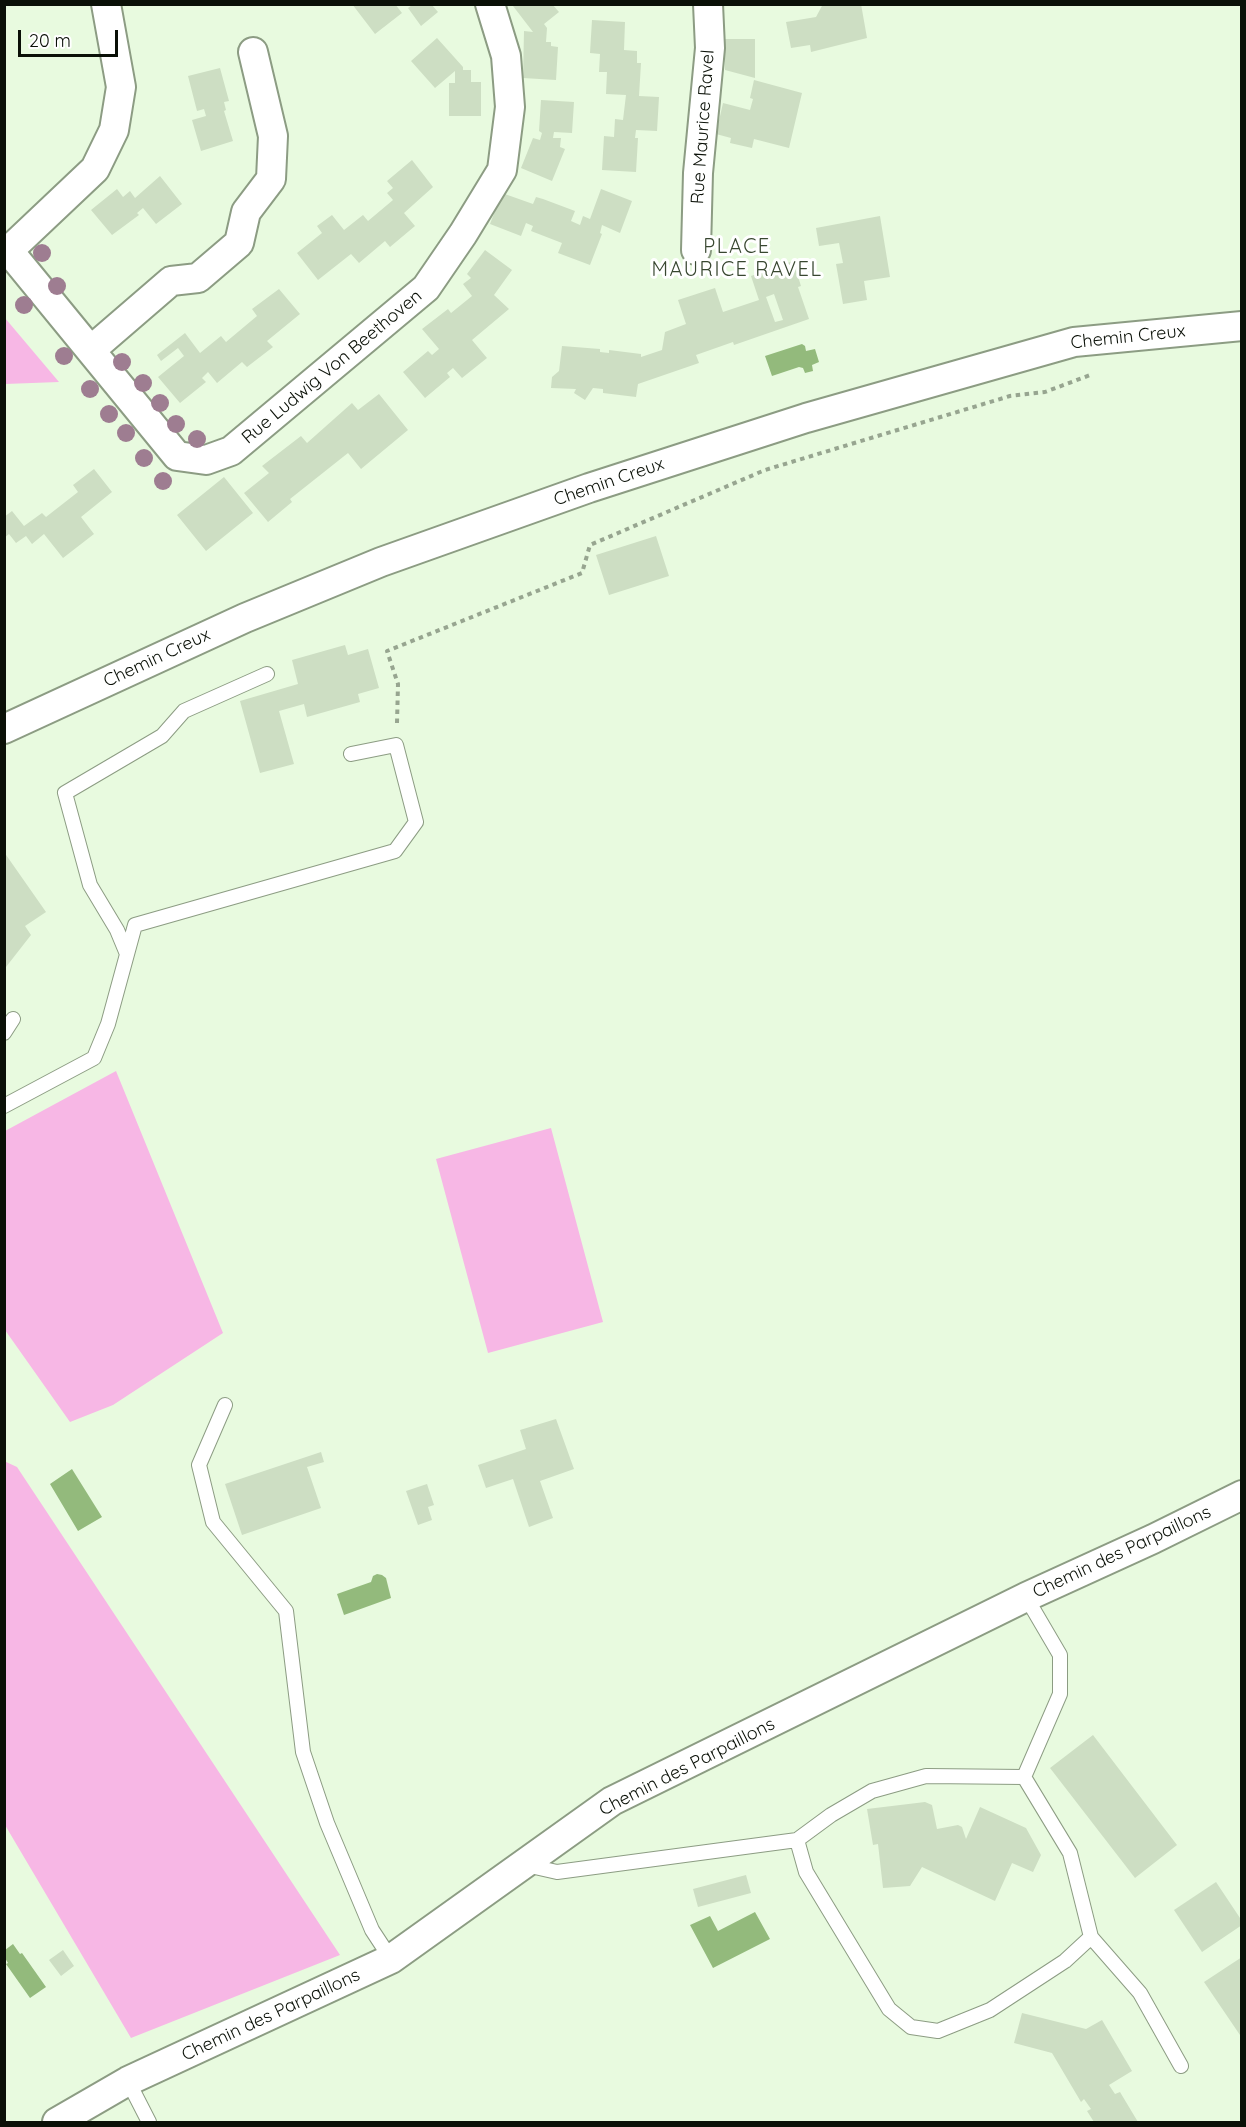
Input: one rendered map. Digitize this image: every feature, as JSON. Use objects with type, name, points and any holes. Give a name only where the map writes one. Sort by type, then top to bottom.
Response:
[{"type":"street","points":[[7,253],[95,169],[114,130],[121,87],[106,4]]},
{"type":"street","name":"Rue Ludwig Von Beethoven","points":[[7,253],[91,350],[177,456],[206,460],[231,451],[426,288],[463,234],[502,170],[510,107],[506,56],[490,4]]},
{"type":"street","name":"Rue Maurice Ravel","points":[[696,250],[698,173],[710,48],[708,4]]},
{"type":"street","points":[[91,350],[171,281],[198,278],[239,243],[246,212],[271,179],[273,136],[253,52]]},
{"type":"street","name":"Chemin Creux","points":[[4,729],[245,618],[381,562],[622,478],[806,418],[1074,342],[1242,326]]},
{"type":"street","name":"Chemin des Parpaillons","points":[[57,2122],[128,2080],[391,1959],[612,1801],[1026,1597],[1242,1495]]},
{"type":"lane","points":[[127,954],[117,930],[90,885],[65,793],[162,736],[184,711],[267,674]]},
{"type":"lane","points":[[4,1106],[94,1058],[108,1024],[135,925],[395,851],[416,822],[396,745],[351,754]]},
{"type":"lane","points":[[4,1033],[13,1019]]},
{"type":"lane","points":[[225,1405],[200,1466],[213,1522],[286,1611],[303,1752],[327,1823],[372,1930],[391,1959]]},
{"type":"lane","points":[[1024,1777],[1060,1694],[1060,1655],[1026,1597]]},
{"type":"lane","points":[[523,1864],[557,1872],[797,1840],[831,1815],[872,1791],[926,1776],[1024,1777]]},
{"type":"lane","points":[[1024,1777],[1070,1852],[1092,1937],[1140,1993],[1181,2066]]},
{"type":"lane","points":[[797,1840],[806,1872],[889,2008],[911,2027],[938,2031],[990,2010],[1065,1961],[1092,1937]]},
{"type":"lane","points":[[128,2080],[149,2122]]},
{"type":"path","points":[[396,745],[398,684],[387,651],[582,573],[590,544],[765,470],[1010,396],[1045,392],[1099,372]]},
{"type":"shaded area","points":[[5,318],[59,382],[5,384]]},
{"type":"shaded area","points":[[802,344],[806,351],[815,349],[819,362],[812,365],[813,371],[805,373],[803,368],[799,367],[772,376],[765,356]]},
{"type":"shaded area","points":[[116,1071],[223,1333],[113,1405],[70,1422],[5,1330],[5,1131]]},
{"type":"shaded area","points":[[551,1128],[603,1322],[488,1353],[436,1159]]},
{"type":"shaded area","points":[[4,1461],[17,1467],[340,1955],[131,2038],[5,1825]]},
{"type":"shaded area","points":[[72,1469],[102,1517],[78,1531],[50,1484]]},
{"type":"shaded area","points":[[377,1574],[386,1578],[391,1598],[344,1615],[337,1594],[371,1582],[373,1576]]},
{"type":"shaded area","points":[[755,1912],[770,1939],[713,1968],[690,1925],[710,1916],[718,1931]]},
{"type":"shaded area","points":[[13,1944],[46,1987],[30,1998],[6,1964],[8,1963],[5,1950]]},
{"type":"building","points":[[352,4],[395,4],[402,13],[375,34]]},
{"type":"building","points":[[515,4],[552,4],[559,12],[544,24],[547,28],[546,42],[551,42],[551,46],[558,47],[556,80],[523,78],[524,31],[533,32],[513,6]]},
{"type":"building","points":[[823,4],[861,4],[867,38],[811,52],[810,45],[791,48],[786,22],[816,17]]},
{"type":"building","points":[[412,5],[432,5],[438,12],[421,26],[408,8]]},
{"type":"building","points":[[592,20],[625,22],[624,50],[637,51],[637,63],[641,63],[639,96],[659,97],[657,131],[636,130],[635,138],[638,138],[636,172],[602,170],[604,136],[614,137],[615,119],[623,120],[626,95],[606,94],[607,72],[599,72],[600,54],[590,53]]},
{"type":"building","points":[[437,38],[463,67],[463,70],[471,70],[471,82],[481,82],[481,116],[449,116],[449,83],[455,83],[455,71],[435,88],[411,61]]},
{"type":"building","points":[[725,39],[755,39],[755,78],[725,70]]},
{"type":"building","points":[[220,68],[229,101],[224,102],[226,110],[224,111],[233,141],[201,151],[192,120],[206,116],[204,109],[197,111],[188,76]]},
{"type":"building","points":[[754,80],[802,93],[789,148],[754,139],[752,148],[730,143],[731,138],[716,134],[723,103],[750,110]]},
{"type":"building","points":[[541,100],[574,102],[572,133],[554,132],[553,138],[561,138],[560,147],[565,149],[552,181],[521,168],[533,138],[540,140],[542,133],[539,131]]},
{"type":"building","points":[[412,160],[433,187],[404,213],[415,226],[390,247],[385,241],[359,263],[351,254],[318,280],[297,253],[322,233],[317,226],[332,215],[344,230],[363,215],[368,221],[393,200],[387,193],[393,188],[387,181]]},
{"type":"building","points":[[160,176],[182,204],[156,224],[143,208],[137,213],[139,215],[112,235],[91,210],[117,189],[123,197],[130,191],[135,198]]},
{"type":"building","points":[[601,189],[632,201],[620,233],[602,225],[600,233],[602,234],[590,265],[558,253],[562,243],[531,231],[533,226],[526,223],[521,236],[490,224],[502,193],[533,204],[536,197],[575,211],[571,221],[580,225],[583,216],[590,219]]},
{"type":"building","points":[[880,216],[890,277],[864,281],[867,300],[843,304],[836,264],[843,263],[839,243],[819,246],[816,228]]},
{"type":"building","points":[[485,250],[512,270],[494,295],[509,309],[472,340],[487,358],[462,378],[453,368],[447,373],[450,377],[425,398],[403,372],[428,351],[432,355],[439,349],[422,329],[448,309],[451,313],[472,296],[463,284],[471,278],[467,274]]},
{"type":"building","points":[[793,261],[801,286],[798,287],[809,319],[734,345],[733,342],[696,355],[699,363],[638,384],[636,397],[603,393],[603,389],[593,388],[585,400],[574,393],[576,389],[551,388],[552,377],[559,371],[562,346],[600,349],[600,352],[609,353],[609,350],[641,354],[641,357],[662,350],[665,332],[686,324],[678,300],[715,288],[723,312],[759,300],[751,276]],"holes":[[[774,294],[783,320],[775,322],[766,297]]]},
{"type":"building","points":[[279,289],[300,314],[267,341],[273,347],[247,367],[242,362],[217,383],[208,372],[202,378],[206,382],[180,403],[158,377],[184,356],[178,348],[161,361],[157,355],[185,333],[200,353],[221,336],[226,342],[257,316],[252,309]]},
{"type":"building","points":[[379,394],[408,430],[361,469],[348,453],[290,499],[292,502],[268,522],[244,493],[269,473],[262,466],[301,436],[307,443],[352,403],[358,410]]},
{"type":"building","points":[[94,469],[112,492],[81,517],[94,534],[63,558],[44,534],[32,544],[26,536],[16,543],[9,534],[4,538],[4,517],[12,511],[24,526],[42,513],[46,517],[78,492],[73,485]]},
{"type":"building","points":[[224,477],[253,513],[206,551],[177,515]]},
{"type":"building","points":[[656,536],[669,576],[609,595],[596,555]]},
{"type":"building","points":[[345,645],[348,655],[368,649],[379,688],[358,694],[360,702],[307,717],[304,704],[279,711],[294,764],[260,773],[240,701],[298,684],[292,660]]},
{"type":"building","points":[[4,852],[46,912],[25,926],[31,935],[6,967]]},
{"type":"building","points":[[556,1419],[574,1469],[540,1481],[553,1518],[529,1527],[513,1479],[486,1488],[478,1465],[526,1449],[520,1430]]},
{"type":"building","points":[[321,1452],[324,1462],[307,1467],[321,1508],[242,1535],[225,1484]]},
{"type":"building","points":[[427,1484],[434,1505],[428,1507],[432,1520],[418,1525],[406,1491]]},
{"type":"building","points":[[1093,1735],[1177,1845],[1135,1878],[1050,1768]]},
{"type":"building","points":[[925,1802],[932,1805],[937,1829],[958,1825],[962,1827],[966,1839],[980,1807],[1026,1828],[1041,1855],[1033,1872],[1012,1863],[995,1901],[922,1867],[910,1886],[883,1888],[878,1844],[873,1845],[867,1809]]},
{"type":"building","points":[[746,1875],[751,1893],[698,1907],[693,1889]]},
{"type":"building","points":[[1216,1882],[1242,1921],[1242,1925],[1202,1952],[1174,1910]]},
{"type":"building","points":[[63,1950],[74,1966],[61,1976],[49,1960]]},
{"type":"building","points":[[1242,1957],[1242,2038],[1204,1982]]},
{"type":"building","points":[[1022,2013],[1086,2029],[1102,2020],[1132,2071],[1109,2085],[1115,2094],[1120,2092],[1138,2122],[1094,2122],[1087,2111],[1091,2109],[1084,2099],[1081,2102],[1052,2053],[1014,2043]]},
{"type":"district","name":"PLACE MAURICE RAVEL","points":[[737,258]]}]
